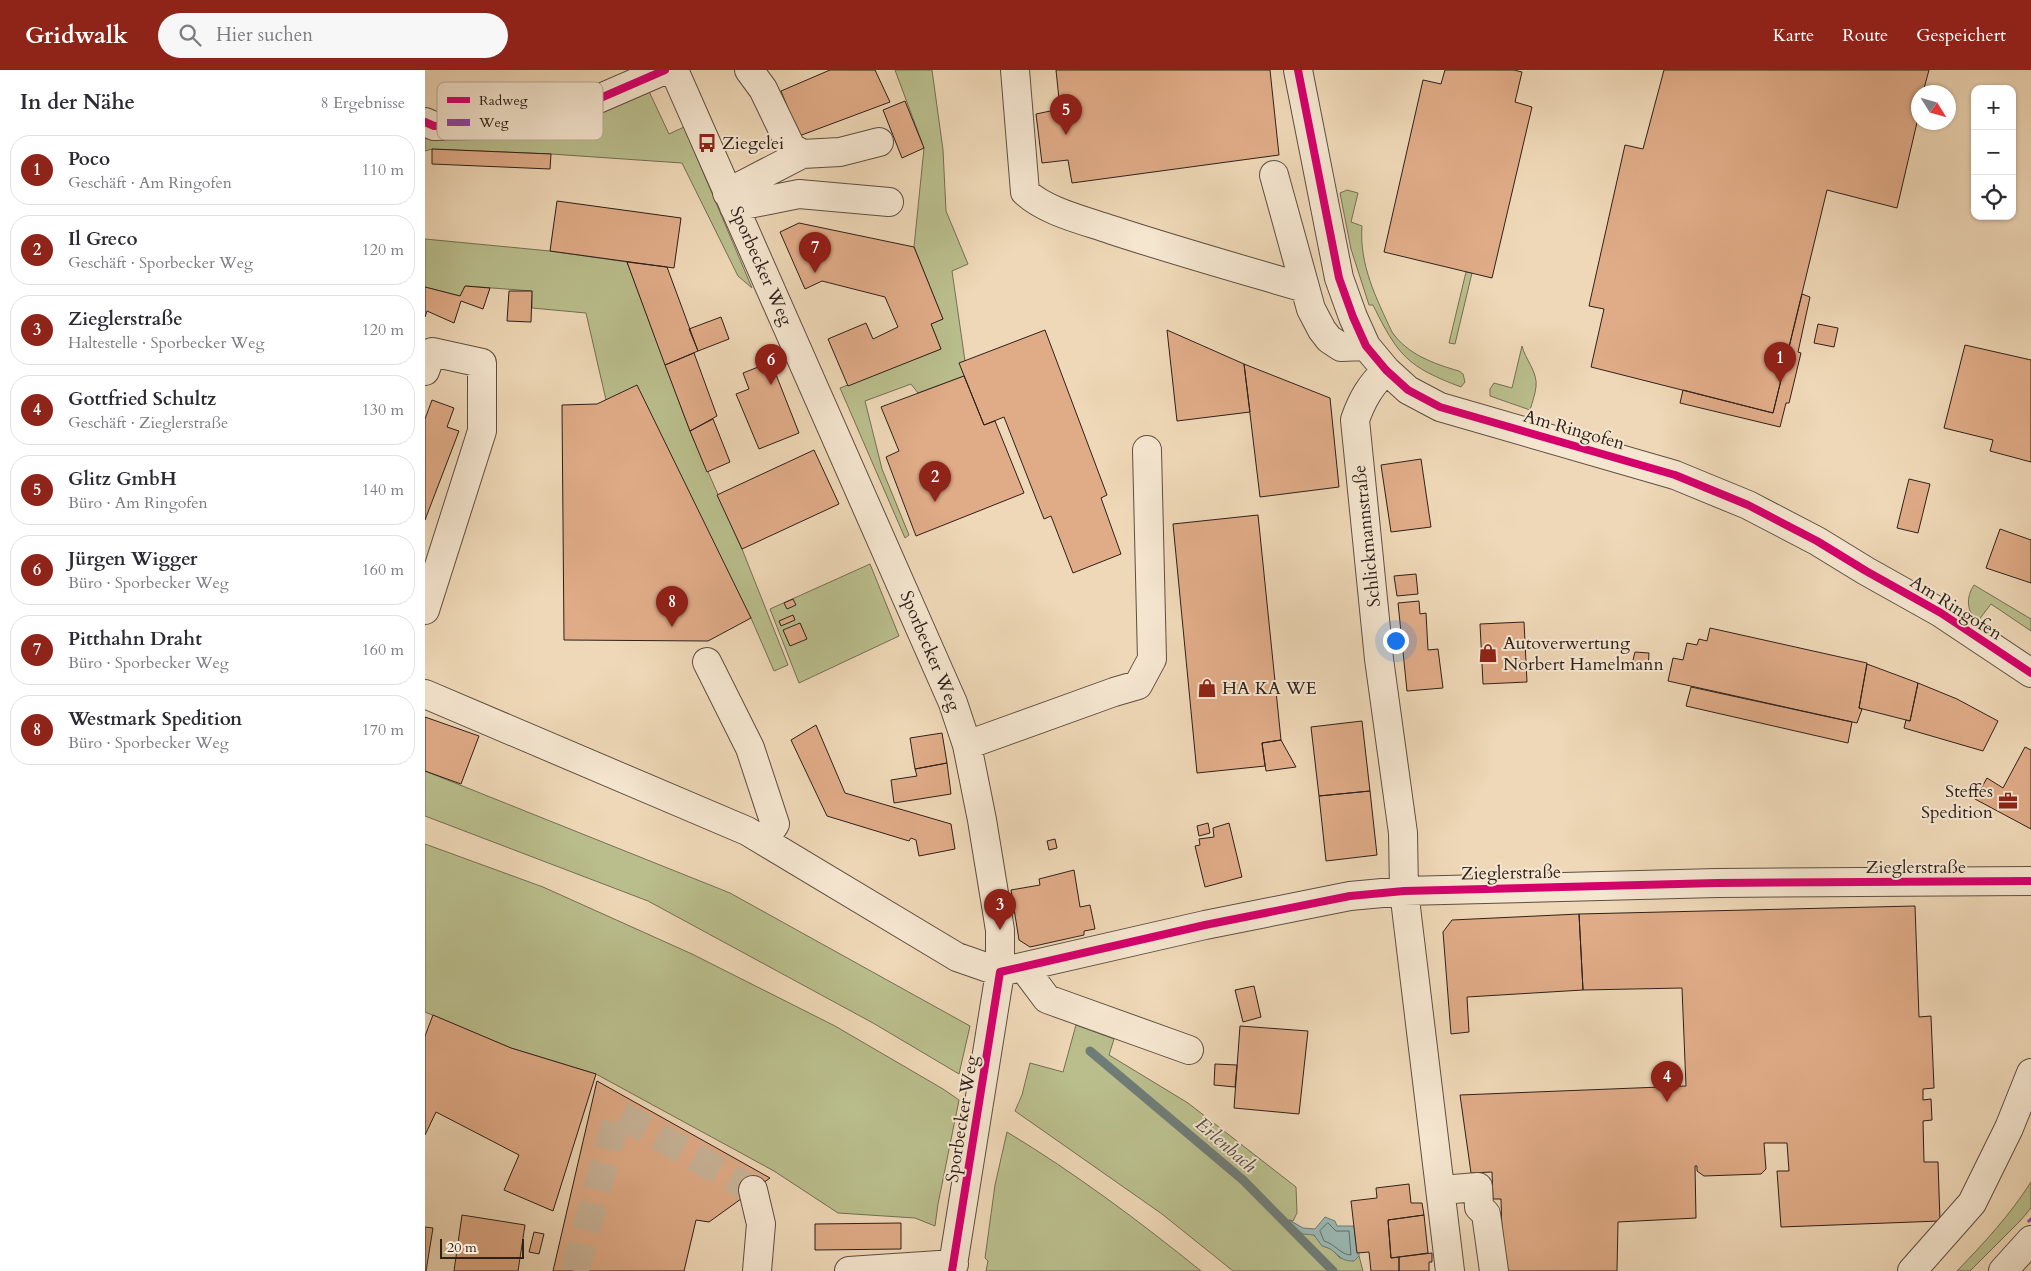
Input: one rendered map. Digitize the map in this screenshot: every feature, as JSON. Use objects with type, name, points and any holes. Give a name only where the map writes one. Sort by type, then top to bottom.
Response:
[{"type":"street","points":[[603,97],[665,70]]},
{"type":"street","name":"Sporbecker Weg","points":[[674,70],[953,703],[967,744],[1000,930],[1012,970],[953,1267]]},
{"type":"street","points":[[749,70],[763,89],[791,147],[802,154]]},
{"type":"street","points":[[1015,70],[1025,192],[1036,201],[1086,221],[1164,247],[1305,288]]},
{"type":"street","name":"Am Ringofen","points":[[1298,70],[1339,278],[1366,346],[1386,370],[1408,390],[1440,407],[1675,476],[1748,505],[1817,541],[1941,613],[2031,673]]},
{"type":"street","points":[[425,122],[437,126]]},
{"type":"street","points":[[731,200],[802,154],[840,152],[879,142]]},
{"type":"street","points":[[1274,175],[1311,309],[1322,330],[1329,339],[1341,347],[1366,346]]},
{"type":"street","points":[[731,200],[799,194],[889,202]]},
{"type":"street","points":[[425,371],[432,352],[482,363],[482,431],[425,610]]},
{"type":"street","name":"Schlickmannstraße","points":[[1386,370],[1363,397],[1355,420],[1379,659],[1403,833],[1404,891],[1450,1271]]},
{"type":"street","points":[[967,744],[1138,685],[1152,660],[1147,450]]},
{"type":"street","points":[[707,662],[749,748],[775,824],[764,841]]},
{"type":"street","points":[[425,694],[747,831],[957,956],[1012,970],[1047,999],[1189,1050]]},
{"type":"street","name":"Zieglerstraße","points":[[1012,970],[1205,924],[1350,896],[1404,891],[1717,883],[2031,882]]},
{"type":"street","points":[[1912,1271],[1972,1203],[2009,1128],[2031,1073]]},
{"type":"street","points":[[1441,1190],[1478,1187],[1479,1207],[1486,1214],[1494,1271]]},
{"type":"street","points":[[753,1190],[761,1224],[757,1271]]},
{"type":"street","points":[[2003,1271],[2031,1240]]},
{"type":"street","points":[[849,1271],[953,1267]]},
{"type":"green space","points":[[895,70],[932,70],[943,150],[946,211],[968,264],[952,271],[965,361],[960,363],[964,376],[918,393],[911,384],[865,401],[882,469],[909,535],[905,538],[840,388],[941,349],[931,324],[943,319],[914,247],[924,148]]},
{"type":"green space","points":[[646,85],[669,134],[684,127],[752,288],[738,276],[682,163],[551,154],[432,149],[425,151],[425,134],[437,131],[437,140],[603,140],[603,95]]},
{"type":"green space","points":[[1347,190],[1358,193],[1351,222],[1362,226],[1363,254],[1366,267],[1375,294],[1392,332],[1398,340],[1413,352],[1463,374],[1465,382],[1461,387],[1428,373],[1406,358],[1390,337],[1373,305],[1369,305],[1351,249],[1340,193]]},
{"type":"green space","points":[[425,239],[550,251],[627,262],[690,431],[742,549],[788,665],[774,671],[751,618],[606,400],[586,313],[532,308],[532,291],[466,286],[460,296],[425,287]]},
{"type":"green space","points":[[1466,272],[1472,273],[1455,344],[1449,343]]},
{"type":"green space","points":[[1522,346],[1536,381],[1530,410],[1490,396],[1490,389],[1494,383],[1512,388]]},
{"type":"green space","points":[[870,564],[899,636],[799,683],[770,609]]},
{"type":"green space","points":[[1974,585],[2031,619],[2031,631],[1991,604],[1978,621],[1969,609],[1970,594]]},
{"type":"green space","points":[[425,771],[730,893],[970,1026],[959,1074],[873,1023],[648,901],[425,816]]},
{"type":"green space","points":[[425,844],[543,887],[692,954],[835,1026],[959,1100],[935,1226],[915,1218],[838,1213],[774,1171],[596,1074],[511,1048],[425,1012]]},
{"type":"green space","points":[[1076,1025],[1114,1039],[1109,1055],[1188,1103],[1296,1187],[1297,1213],[1293,1221],[1289,1220],[1318,1238],[1319,1242],[1331,1249],[1340,1258],[1354,1261],[1359,1256],[1363,1271],[1233,1271],[1162,1214],[1015,1111],[1022,1095],[1030,1063],[1063,1072]]},
{"type":"green space","points":[[1007,1132],[1106,1198],[1201,1271],[986,1271],[988,1261],[985,1258],[995,1185]]},
{"type":"green space","points":[[2031,1182],[2031,1208],[1970,1271],[1957,1271],[1987,1239]]},
{"type":"water","points":[[1325,1217],[1335,1221],[1337,1226],[1354,1226],[1359,1256],[1354,1261],[1344,1260],[1322,1246],[1314,1235],[1303,1234],[1287,1222],[1289,1220],[1303,1228],[1315,1229]]},
{"type":"building","points":[[830,70],[875,70],[890,102],[799,136],[781,91]]},
{"type":"building","points":[[1056,70],[1270,70],[1279,155],[1072,183],[1068,160],[1042,163],[1036,114],[1060,109]]},
{"type":"building","points":[[1445,70],[1514,70],[1522,72],[1515,102],[1532,107],[1492,278],[1384,252],[1423,80],[1441,84]]},
{"type":"building","points":[[1664,70],[1929,70],[1925,85],[1911,85],[1911,130],[1915,130],[1897,208],[1827,190],[1773,413],[1591,367],[1604,309],[1589,306],[1625,145],[1643,149]]},
{"type":"building","points":[[905,101],[924,148],[902,158],[883,110]]},
{"type":"building","points":[[432,149],[551,154],[550,169],[432,164]]},
{"type":"building","points":[[557,201],[681,218],[674,268],[550,251]]},
{"type":"building","points":[[799,223],[914,247],[943,319],[931,324],[941,349],[848,386],[828,339],[866,323],[873,339],[898,327],[885,297],[822,281],[805,289],[780,232]]},
{"type":"building","points":[[627,262],[667,267],[698,351],[665,365]]},
{"type":"building","points":[[465,286],[490,288],[483,309],[461,301],[454,323],[427,311],[425,317],[425,287],[460,296]]},
{"type":"building","points":[[509,291],[532,291],[531,322],[507,321]]},
{"type":"building","points":[[1802,294],[1810,297],[1798,352],[1801,353],[1789,403],[1786,403],[1780,427],[1680,403],[1683,390],[1773,413]]},
{"type":"building","points":[[721,317],[729,339],[698,351],[689,329]]},
{"type":"building","points":[[1818,324],[1838,328],[1834,347],[1814,343]]},
{"type":"building","points":[[1045,330],[1107,495],[1101,498],[1121,554],[1073,573],[1051,516],[1044,519],[1004,417],[984,425],[959,363]]},
{"type":"building","points":[[1167,330],[1244,364],[1250,412],[1177,421]]},
{"type":"building","points":[[1965,345],[2031,360],[2031,462],[1990,451],[1993,440],[1944,428]]},
{"type":"building","points":[[694,353],[717,416],[690,431],[665,365]]},
{"type":"building","points":[[771,362],[799,433],[759,449],[736,394],[749,389],[743,373]]},
{"type":"building","points":[[1244,364],[1330,398],[1339,487],[1260,497]]},
{"type":"building","points":[[964,376],[984,425],[995,421],[1024,493],[916,536],[886,457],[899,451],[881,407]]},
{"type":"building","points":[[637,385],[751,618],[708,641],[564,640],[562,405],[597,404]]},
{"type":"building","points":[[432,400],[454,408],[447,427],[459,431],[425,520],[425,419]]},
{"type":"building","points":[[713,419],[730,462],[707,472],[690,431]]},
{"type":"building","points":[[814,450],[839,504],[742,549],[717,495]]},
{"type":"building","points":[[1421,459],[1431,527],[1391,532],[1381,465]]},
{"type":"building","points":[[1909,479],[1930,484],[1918,533],[1897,528]]},
{"type":"building","points":[[1258,515],[1281,740],[1262,743],[1265,766],[1197,773],[1173,524]]},
{"type":"building","points":[[2000,529],[2031,540],[2031,583],[1986,568]]},
{"type":"building","points":[[1416,574],[1418,594],[1397,596],[1394,576]]},
{"type":"building","points":[[793,599],[796,605],[787,609],[784,603]]},
{"type":"building","points":[[1419,601],[1420,614],[1426,613],[1428,650],[1438,649],[1443,688],[1407,691],[1398,603]]},
{"type":"building","points":[[793,615],[795,620],[781,626],[779,621]]},
{"type":"building","points":[[1524,622],[1527,682],[1483,684],[1480,624]]},
{"type":"building","points":[[800,623],[807,639],[790,646],[783,630]]},
{"type":"building","points":[[1710,628],[1867,663],[1859,708],[1862,709],[1857,723],[1668,681],[1673,658],[1683,660],[1687,643],[1697,645],[1699,639],[1707,641]]},
{"type":"building","points":[[1635,652],[1649,653],[1648,671],[1631,668]]},
{"type":"building","points":[[1867,664],[1918,683],[1910,721],[1859,708]]},
{"type":"building","points":[[1918,683],[1957,699],[1998,721],[1983,751],[1904,728],[1906,720],[1910,721]]},
{"type":"building","points":[[1691,687],[1852,722],[1848,743],[1686,706]]},
{"type":"building","points":[[425,717],[479,736],[461,784],[425,771]]},
{"type":"building","points":[[1362,721],[1370,791],[1319,796],[1311,727]]},
{"type":"building","points":[[816,725],[845,793],[951,824],[955,849],[919,856],[916,840],[911,838],[909,841],[827,816],[791,740]]},
{"type":"building","points":[[942,733],[947,763],[915,769],[910,738]]},
{"type":"building","points":[[1281,740],[1296,767],[1266,771],[1262,743]]},
{"type":"building","points":[[2025,747],[2031,750],[2031,829],[1975,799],[1987,778],[2003,788]]},
{"type":"building","points":[[947,763],[951,794],[894,803],[891,780],[917,776],[915,769]]},
{"type":"building","points":[[1370,791],[1377,855],[1326,861],[1319,796]]},
{"type":"building","points":[[1208,823],[1210,833],[1199,836],[1197,826]]},
{"type":"building","points":[[1229,823],[1242,877],[1205,887],[1195,846],[1200,845],[1199,839],[1214,837],[1213,828]]},
{"type":"building","points":[[1055,839],[1057,848],[1049,850],[1047,841]]},
{"type":"building","points":[[1074,870],[1080,907],[1090,905],[1095,929],[1084,931],[1084,935],[1030,947],[1019,940],[1011,890],[1040,885],[1039,879]]},
{"type":"building","points":[[1915,906],[1919,1017],[1931,1016],[1934,1088],[1923,1089],[1923,1100],[1931,1099],[1932,1120],[1923,1121],[1924,1162],[1938,1162],[1940,1221],[1781,1227],[1777,1171],[1789,1171],[1787,1143],[1764,1143],[1766,1169],[1761,1174],[1704,1176],[1697,1171],[1697,1166],[1695,1166],[1696,1218],[1618,1222],[1617,1271],[1503,1271],[1501,1199],[1493,1199],[1492,1172],[1471,1173],[1460,1095],[1686,1086],[1682,988],[1583,990],[1579,914]]},
{"type":"building","points":[[1579,914],[1583,990],[1467,997],[1469,1032],[1451,1034],[1443,932],[1452,920]]},
{"type":"building","points":[[1254,986],[1261,1017],[1243,1022],[1235,990]]},
{"type":"building","points":[[433,1015],[511,1048],[596,1074],[553,1211],[504,1190],[519,1155],[436,1112],[425,1135],[425,1036]]},
{"type":"building","points":[[1240,1026],[1308,1031],[1299,1114],[1234,1108]]},
{"type":"building","points":[[1215,1064],[1237,1065],[1235,1087],[1214,1085]]},
{"type":"building","points":[[597,1081],[770,1178],[709,1222],[696,1220],[684,1271],[553,1271]]},
{"type":"building","points":[[1409,1184],[1411,1203],[1422,1203],[1424,1215],[1388,1220],[1391,1258],[1399,1257],[1399,1271],[1371,1271],[1369,1252],[1357,1253],[1351,1201],[1377,1198],[1376,1188]]},
{"type":"building","points":[[462,1215],[525,1225],[518,1271],[454,1271]]},
{"type":"building","points":[[1424,1215],[1428,1253],[1391,1258],[1388,1220]]},
{"type":"building","points":[[901,1223],[901,1249],[815,1250],[815,1224]]},
{"type":"building","points":[[425,1227],[433,1228],[426,1271],[425,1271]]},
{"type":"building","points":[[534,1232],[544,1234],[539,1254],[529,1252]]},
{"type":"building","points":[[1432,1253],[1429,1271],[1399,1271],[1399,1257]]},
{"type":"waterway","name":"Erlenbach","points":[[1090,1051],[1243,1180],[1333,1271]]},
{"type":"tunnel","points":[[575,1271],[618,1113],[753,1190]]},
{"type":"cycle path","points":[[603,97],[665,70]]},
{"type":"cycle path","points":[[1298,70],[1339,278],[1366,346],[1386,370],[1408,390],[1440,407],[1675,475],[1748,505],[1817,541],[1941,613],[2031,673]]},
{"type":"cycle path","points":[[425,122],[437,126]]},
{"type":"cycle path","points":[[952,1271],[1000,972],[1205,925],[1350,896],[1404,891],[1717,883],[2031,881]]},
{"type":"place","name":"Glitz GmbH","points":[[1066,135]]},
{"type":"place","name":"Ziegelei","points":[[707,143]]},
{"type":"place","name":"Pitthahn Draht","points":[[815,273]]},
{"type":"place","name":"Poco","points":[[1780,383]]},
{"type":"place","name":"Jürgen Wigger","points":[[771,385]]},
{"type":"place","name":"Il Greco","points":[[935,502]]},
{"type":"place","name":"Westmark Spedition","points":[[672,627]]},
{"type":"place","name":"Autoverwertung Norbert Hamelmann","points":[[1488,653]]},
{"type":"place","name":"HA KA WE","points":[[1207,688]]},
{"type":"place","name":"Steffes Spedition","points":[[2008,801]]},
{"type":"place","name":"Zieglerstraße","points":[[1000,930]]},
{"type":"place","name":"Gottfried Schultz","points":[[1667,1102]]}]
